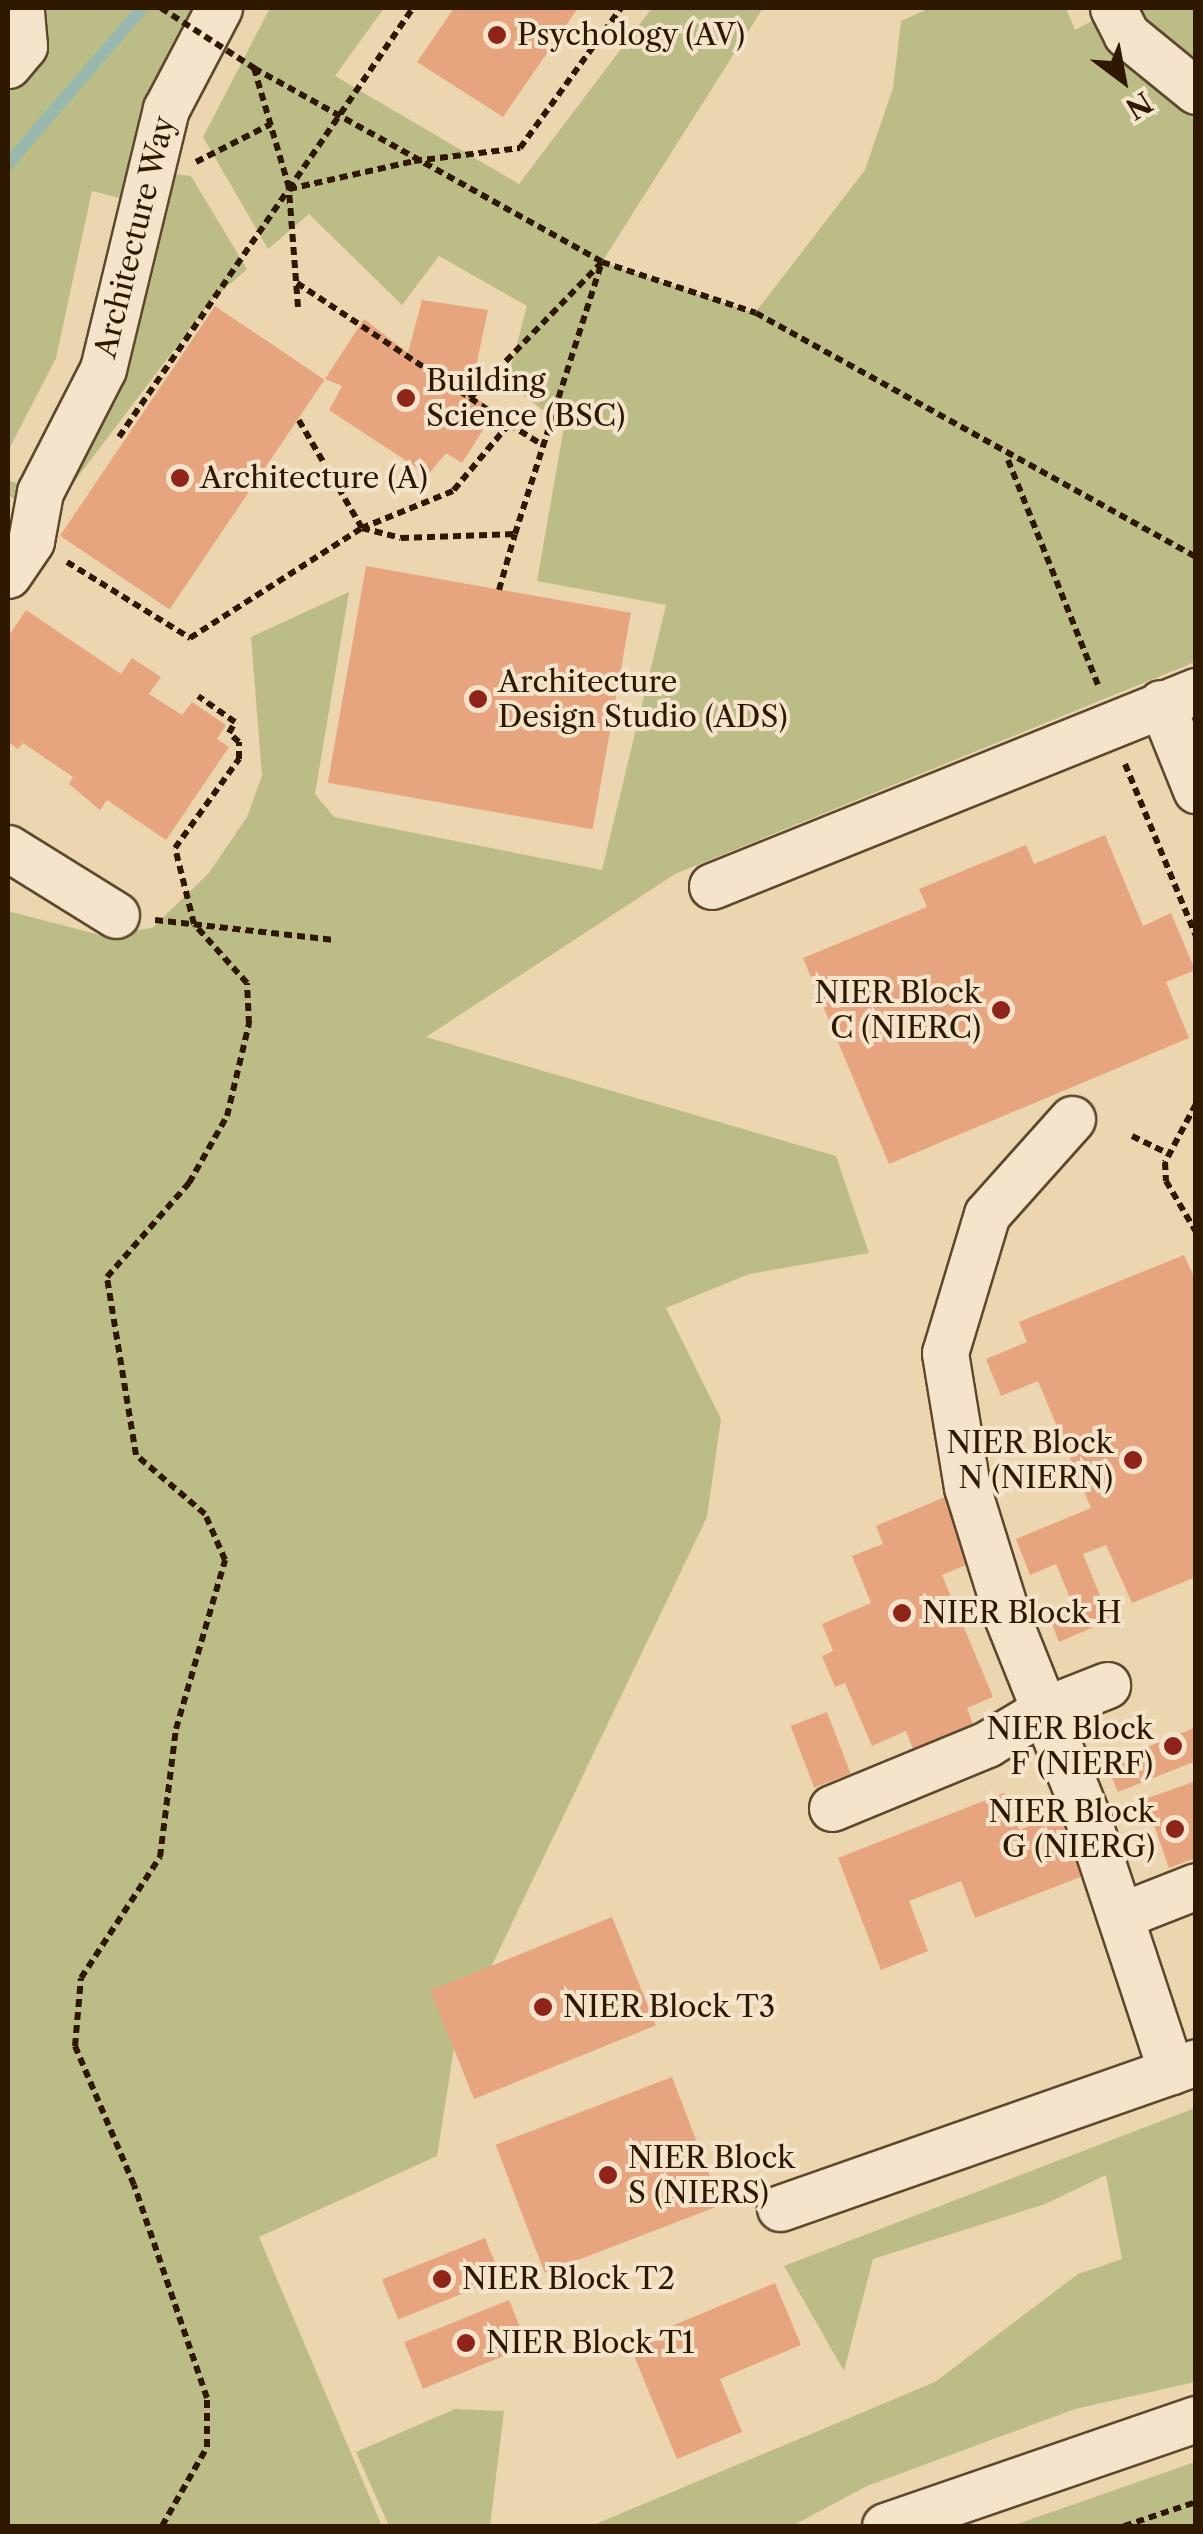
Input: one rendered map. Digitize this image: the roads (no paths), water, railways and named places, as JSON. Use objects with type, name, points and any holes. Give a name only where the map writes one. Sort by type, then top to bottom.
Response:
[{"type":"street","points":[[8,65],[24,46],[21,8]]},
{"type":"street","name":"Architecture Way","points":[[20,558],[40,492],[103,369],[143,188],[166,109],[219,8]]},
{"type":"street","points":[[1113,8],[1136,43],[1196,92]]},
{"type":"street","points":[[712,886],[1178,697],[1196,790]]},
{"type":"street","points":[[8,848],[116,915]]},
{"type":"street","points":[[780,2208],[1183,2067],[1120,1916],[967,1488],[946,1354],[987,1214],[1072,1119]]},
{"type":"street","points":[[832,1808],[987,1744],[1044,1710],[1107,1685]]},
{"type":"street","points":[[1120,1916],[1196,1886]]},
{"type":"street","points":[[884,2526],[1196,2418]]},
{"type":"waterway","points":[[8,164],[142,8]]},
{"type":"place","name":"Psychology (AV)","points":[[497,35]]},
{"type":"place","name":"Building Science (BSC)","points":[[406,398]]},
{"type":"place","name":"Architecture (A)","points":[[180,478]]},
{"type":"place","name":"Architecture Design Studio (ADS)","points":[[478,699]]},
{"type":"place","name":"NIER Block C (NIERC)","points":[[1001,1010]]},
{"type":"place","name":"NIER Block N (NIERN)","points":[[1133,1460]]},
{"type":"place","name":"NIER Block H","points":[[902,1613]]},
{"type":"place","name":"NIER Block F (NIERF)","points":[[1173,1746]]},
{"type":"place","name":"NIER Block G (NIERG)","points":[[1175,1829]]},
{"type":"place","name":"NIER Block T3","points":[[543,2007]]},
{"type":"place","name":"NIER Block S (NIERS)","points":[[608,2175]]},
{"type":"place","name":"NIER Block T2","points":[[442,2279]]},
{"type":"place","name":"NIER Block T1","points":[[466,2343]]}]
